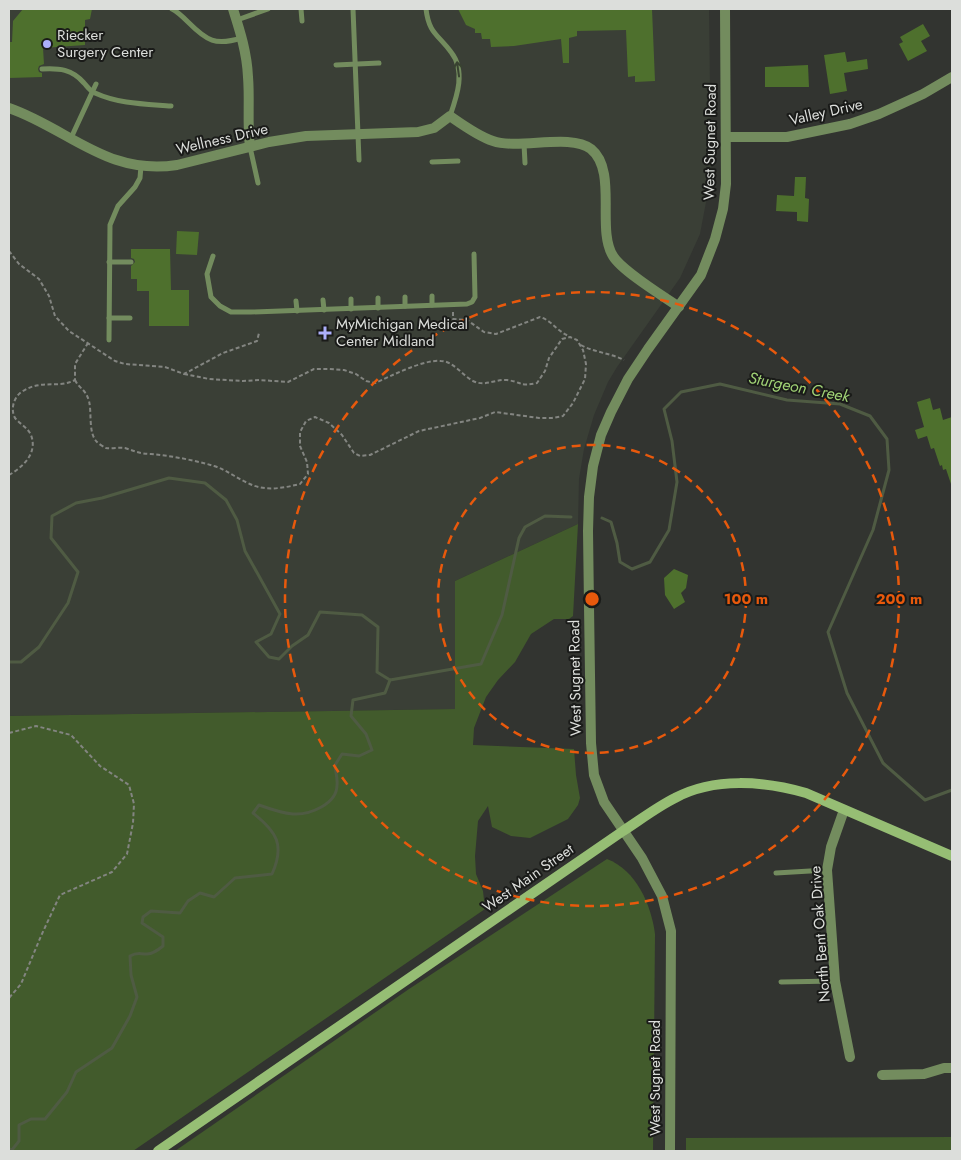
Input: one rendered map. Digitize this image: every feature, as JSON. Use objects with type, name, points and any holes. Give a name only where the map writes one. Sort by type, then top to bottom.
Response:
[{"type":"street","points":[[233,9],[247,57],[250,147]]},
{"type":"street","name":"West Sugnet Road","points":[[670,1151],[671,931],[662,896],[642,858],[604,802],[594,775],[591,743],[589,496],[601,435],[611,412],[638,364],[701,275],[715,239],[724,200],[727,137],[726,9]]},
{"type":"street","name":"Valley Drive","points":[[727,137],[787,137],[850,124],[879,114],[914,98],[952,77]]},
{"type":"street","name":"Wellness Drive","points":[[9,108],[37,118],[110,158],[141,166],[166,167],[306,136],[426,131],[442,123],[450,116]]},
{"type":"street","points":[[450,116],[493,141],[506,144],[576,143],[592,150],[602,168],[607,243],[612,255],[632,273],[679,307]]},
{"type":"street","name":"West Main Street","points":[[158,1151],[675,797],[692,791],[727,784],[747,783],[785,787],[806,793],[952,856]]},
{"type":"street","name":"North Bent Oak Drive","points":[[844,810],[831,847],[827,870],[835,980],[850,1057]]},
{"type":"street","points":[[882,1075],[924,1074],[944,1068],[952,1068]]},
{"type":"lane","points":[[172,9],[213,41],[229,42],[242,38]]},
{"type":"lane","points":[[237,20],[268,9]]},
{"type":"lane","points":[[301,9],[302,22]]},
{"type":"lane","points":[[353,9],[359,160]]},
{"type":"lane","points":[[426,9],[431,29],[453,54],[457,62],[459,86],[450,116]]},
{"type":"lane","points":[[336,65],[379,63]]},
{"type":"lane","points":[[42,70],[54,68],[71,71],[92,92],[124,103],[171,106]]},
{"type":"lane","points":[[71,138],[96,84]]},
{"type":"lane","points":[[524,143],[525,163]]},
{"type":"lane","points":[[250,147],[258,183]]},
{"type":"lane","points":[[432,162],[458,161]]},
{"type":"lane","points":[[110,340],[110,225],[118,206],[135,187],[140,178],[141,166]]},
{"type":"lane","points":[[214,256],[207,274],[211,296],[220,306],[231,312],[378,308],[472,302],[475,297],[474,254]]},
{"type":"lane","points":[[109,262],[131,262]]},
{"type":"lane","points":[[432,296],[432,305]]},
{"type":"lane","points":[[404,297],[405,306]]},
{"type":"lane","points":[[378,298],[378,308]]},
{"type":"lane","points":[[351,299],[351,309]]},
{"type":"lane","points":[[324,300],[324,310]]},
{"type":"lane","points":[[296,301],[297,311]]},
{"type":"lane","points":[[110,318],[130,318]]},
{"type":"lane","points":[[776,873],[827,870]]},
{"type":"lane","points":[[781,982],[835,980]]},
{"type":"path","points":[[9,251],[19,264],[39,279],[45,288],[59,322],[115,361],[125,364],[166,367],[184,374],[208,379],[288,382],[314,369],[328,369],[344,370],[356,374],[366,381],[375,383],[432,361],[442,360],[475,382],[486,384],[507,380],[524,386],[537,383],[557,345],[562,339],[570,337]]},
{"type":"path","points":[[453,312],[453,319],[467,320],[484,332],[496,334],[540,317],[546,319],[563,334],[577,340],[586,348],[608,353],[624,360]]},
{"type":"path","points":[[184,374],[223,353],[257,341],[258,333]]},
{"type":"path","points":[[88,343],[75,364],[75,380],[85,391],[89,400],[92,413],[92,427],[96,441],[106,448],[124,448],[138,453],[186,459],[214,466],[232,473],[249,484],[264,488],[281,488],[300,484],[308,474],[307,462],[300,446],[300,432],[306,421],[315,418],[329,423],[342,435],[354,453],[360,456],[370,455],[419,431],[480,418],[495,412],[539,418],[563,416],[573,403],[585,379],[586,364],[581,345]]},
{"type":"path","points":[[9,475],[29,460],[32,445],[31,436],[15,417],[13,409],[14,399],[22,391],[38,384],[68,384],[75,380]]},
{"type":"path","points":[[9,733],[36,726],[71,735],[100,766],[129,785],[134,804],[133,823],[126,854],[112,872],[60,895],[22,984],[9,998]]},
{"type":"shaded area","name":"MyMichigan Medical Center Midland","points":[[9,9],[709,9],[711,166],[700,234],[680,278],[617,367],[608,382],[594,415],[584,449],[579,479],[578,524],[455,581],[455,709],[9,716]]},
{"type":"green space","points":[[578,524],[573,616],[569,619],[554,619],[531,634],[515,662],[498,680],[486,697],[474,728],[473,745],[574,749],[580,798],[578,805],[568,819],[530,838],[511,836],[492,827],[488,806],[478,821],[475,856],[476,874],[483,891],[485,909],[133,1151],[9,1151],[9,716],[455,709],[455,581]]},
{"type":"green space","points":[[607,859],[626,871],[640,889],[650,911],[655,934],[653,1151],[175,1151],[409,989]]},
{"type":"green space","points":[[952,1137],[952,1151],[686,1151],[686,1138]]},
{"type":"building","name":"Riecker Surgery Center","points":[[23,9],[92,9],[90,19],[85,20],[85,45],[43,48],[44,64],[39,66],[38,69],[42,73],[42,77],[9,78],[9,42],[12,42],[13,21]]},
{"type":"building","points":[[458,9],[652,9],[655,81],[635,82],[635,76],[628,77],[626,30],[577,31],[577,36],[569,38],[569,63],[563,63],[561,39],[514,46],[491,47],[490,39],[482,39],[481,33],[475,33],[475,29],[466,25]]},
{"type":"building","points":[[923,24],[930,36],[921,41],[927,51],[908,61],[899,44],[903,42],[900,37]]},
{"type":"building","points":[[845,52],[847,62],[867,59],[868,69],[844,73],[847,91],[830,94],[824,55]]},
{"type":"building","points":[[808,65],[809,87],[765,87],[765,67]]},
{"type":"building","points":[[795,177],[806,177],[805,198],[809,199],[808,222],[797,221],[797,212],[776,211],[777,195],[794,196]]},
{"type":"building","points":[[177,231],[199,232],[197,255],[176,254]]},
{"type":"building","points":[[131,249],[170,249],[171,290],[189,290],[189,326],[149,326],[149,291],[137,291],[137,279],[131,279],[131,266],[135,262],[131,258]]},
{"type":"building","points":[[930,398],[933,410],[940,408],[943,420],[952,417],[952,484],[946,469],[943,470],[942,465],[940,466],[934,448],[931,449],[927,436],[918,439],[915,430],[924,427],[917,402]]},
{"type":"building","points":[[674,569],[688,575],[686,588],[681,593],[685,602],[674,609],[665,595],[664,578]]},
{"type":"waterway","name":"Sturgeon Creek","points":[[602,518],[611,522],[620,562],[632,569],[650,562],[669,530],[677,482],[672,441],[664,409],[681,392],[720,384],[787,400],[840,404],[870,416],[887,439],[889,470],[873,530],[828,632],[847,693],[883,763],[925,800],[952,790]]},
{"type":"waterway","name":"Sturgeon Creek","points":[[9,662],[21,662],[39,647],[68,603],[78,572],[51,538],[52,516],[76,503],[102,498],[169,478],[205,483],[226,500],[237,520],[245,551],[280,614],[271,634],[256,642],[269,657],[279,659],[292,646],[308,635],[320,612],[362,615],[378,627],[377,672],[390,680],[481,664],[502,615],[519,538],[525,527],[545,516],[571,517]]},
{"type":"waterway","points":[[9,1149],[12,1150],[19,1141],[19,1125],[31,1119],[45,1119],[67,1092],[76,1072],[112,1048],[130,1016],[137,997],[131,975],[130,956],[151,953],[163,946],[163,937],[142,923],[143,917],[151,911],[180,913],[188,901],[200,893],[214,897],[235,878],[272,874],[278,855],[276,840],[268,826],[253,813],[259,805],[284,813],[300,814],[307,813],[328,803],[336,792],[335,765],[342,754],[359,756],[372,750],[366,734],[351,716],[353,700],[385,693],[390,680]]},
{"type":"place","name":"Riecker Surgery Center","points":[[47,44]]},
{"type":"place","name":"MyMichigan Medical Center Midland","points":[[325,333]]}]
